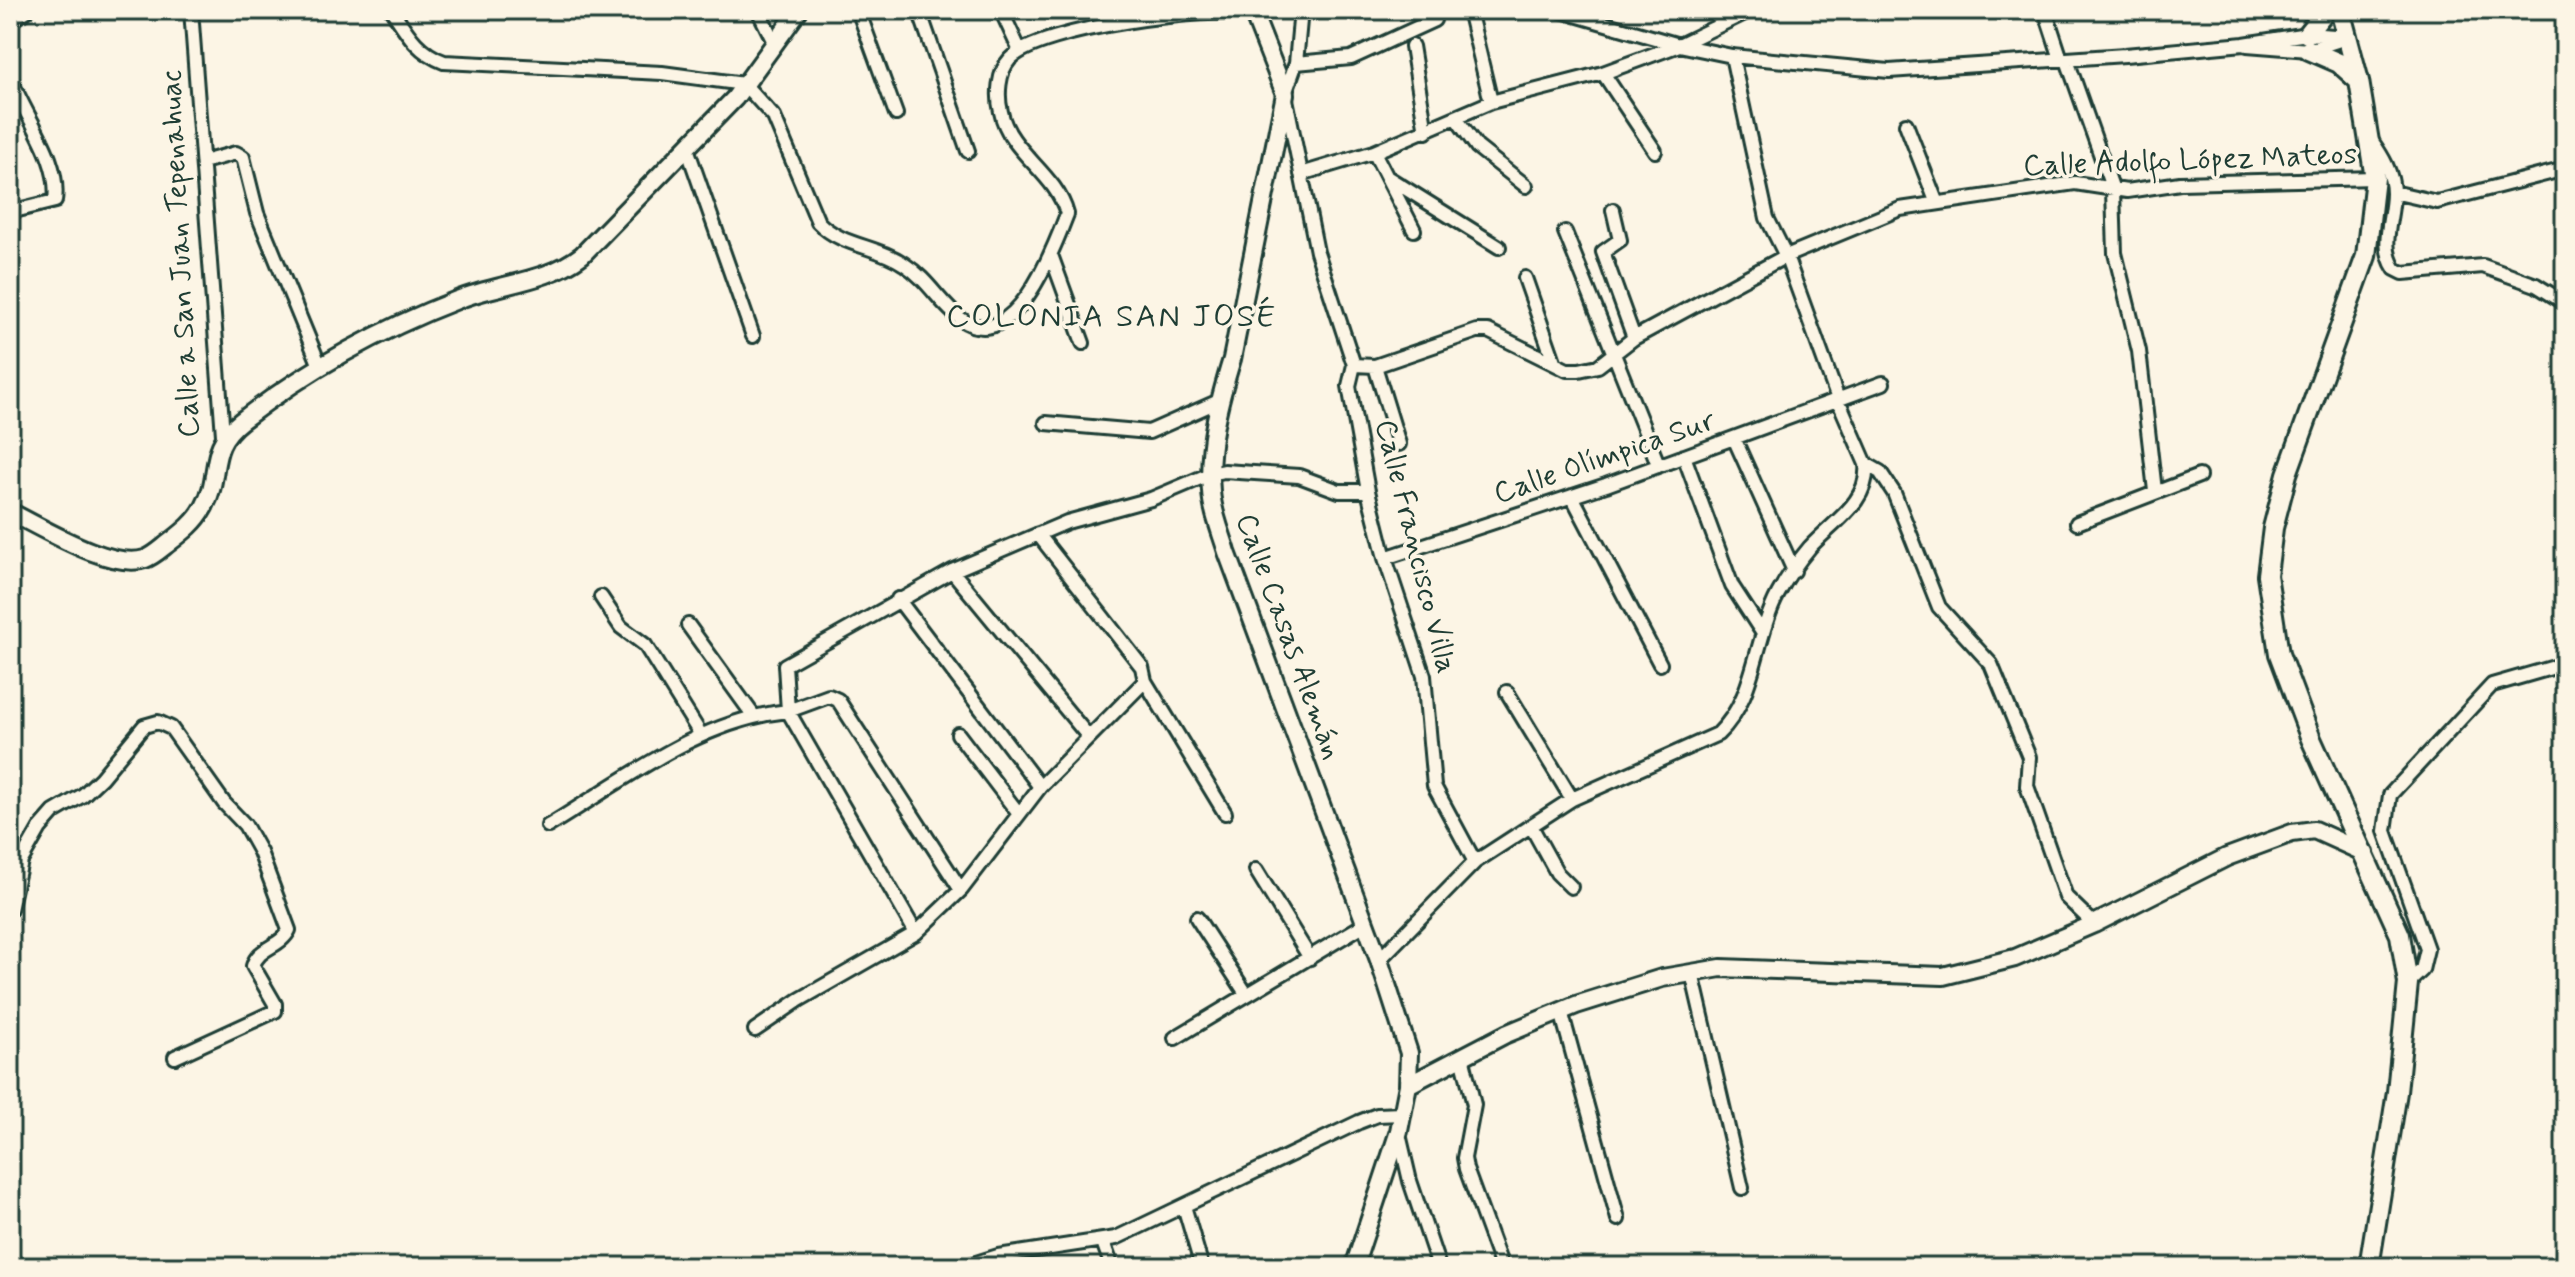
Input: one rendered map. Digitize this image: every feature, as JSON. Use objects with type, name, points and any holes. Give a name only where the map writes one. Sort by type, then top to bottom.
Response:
[{"type":"main road","points":[[2326,10],[2308,42],[2359,81]]},
{"type":"main road","points":[[2340,10],[2359,81],[2375,178],[2366,256],[2287,474],[2273,528],[2267,575],[2279,654],[2311,739],[2400,935],[2408,983],[2397,1092],[2369,1267]]},
{"type":"street","points":[[10,21],[28,10]]},
{"type":"street","name":"Calle a San Juan Tepenahuac","points":[[10,512],[95,553],[129,563],[149,558],[191,526],[205,506],[223,435],[191,10]]},
{"type":"street","points":[[392,10],[416,46],[427,56],[444,62],[662,73],[744,84],[774,117],[818,222],[838,239],[895,258],[926,279],[962,321],[986,327],[1000,323],[1016,312],[1051,255],[1067,214],[1064,202],[1012,136],[1001,112],[999,85],[1006,63],[1020,51],[1047,38],[1083,29],[1190,12],[1253,12]]},
{"type":"street","points":[[758,10],[775,44]]},
{"type":"street","points":[[223,435],[320,366],[434,308],[482,290],[561,270],[582,255],[687,148],[744,84],[799,10]]},
{"type":"street","points":[[858,10],[896,114]]},
{"type":"street","points":[[919,10],[968,151]]},
{"type":"street","points":[[1001,10],[1020,51]]},
{"type":"street","name":"Calle Casas Alemán","points":[[1301,10],[1296,63],[1285,94],[1232,359],[1219,401],[1210,474],[1211,493],[1227,552],[1379,960],[1409,1053],[1408,1085],[1400,1122],[1354,1267]]},
{"type":"street","points":[[1558,10],[1679,45],[1732,56],[1889,71],[2348,37]]},
{"type":"street","points":[[1614,10],[1616,25]]},
{"type":"street","points":[[1301,174],[1374,152],[1491,102],[1603,73],[1679,45],[1720,16],[1751,10]]},
{"type":"street","points":[[2045,10],[2113,190],[2115,253],[2139,351],[2155,491]]},
{"type":"street","name":"Calle Francisco Villa","points":[[1253,12],[1285,94],[1317,252],[1354,365],[1349,386],[1368,491],[1385,558],[1424,676],[1434,786],[1475,862]]},
{"type":"street","points":[[1470,14],[1491,102]]},
{"type":"street","points":[[1296,63],[1351,58],[1434,20]]},
{"type":"street","points":[[1412,46],[1426,132]]},
{"type":"street","points":[[1732,56],[1748,119],[1759,193],[1767,218],[1786,256],[1839,402],[1866,464],[1889,483],[1939,607],[1966,641],[1991,664],[2029,757],[2027,786],[2066,897],[2094,924]]},
{"type":"street","points":[[1603,73],[1655,151]]},
{"type":"street","points":[[10,76],[25,114],[45,145],[55,201],[10,212]]},
{"type":"street","points":[[1456,118],[1477,147],[1526,186]]},
{"type":"street","points":[[1906,124],[1936,201]]},
{"type":"street","points":[[2370,138],[2386,163],[2393,192],[2386,249],[2395,269],[2403,273],[2483,266],[2536,285],[2565,303]]},
{"type":"street","points":[[687,148],[753,336]]},
{"type":"street","points":[[1374,152],[1414,230]]},
{"type":"street","points":[[203,162],[240,153],[257,213],[320,366]]},
{"type":"street","points":[[2393,192],[2437,202],[2565,169]]},
{"type":"street","points":[[1387,177],[1499,247]]},
{"type":"street","name":"Calle Adolfo López Mateos","points":[[1354,365],[1375,366],[1477,331],[1488,331],[1555,364],[1579,370],[1598,366],[1634,338],[1786,256],[1900,209],[1936,201],[2075,183],[2113,190],[2149,189],[2180,183],[2375,178]]},
{"type":"street","points":[[1613,210],[1620,240],[1603,252],[1634,338]]},
{"type":"street","points":[[1565,232],[1658,464]]},
{"type":"street","points":[[1051,255],[1083,343]]},
{"type":"street","points":[[1525,278],[1555,364]]},
{"type":"street","points":[[1375,366],[1399,444]]},
{"type":"street","name":"Calle Olímpica Sur","points":[[1385,558],[1572,496],[1839,402],[1883,383]]},
{"type":"street","points":[[1046,423],[1149,432],[1219,401]]},
{"type":"street","points":[[1734,438],[1794,571]]},
{"type":"street","points":[[1684,456],[1726,574],[1762,632]]},
{"type":"street","points":[[1379,960],[1475,862],[1572,799],[1718,734],[1735,719],[1744,699],[1762,632],[1779,593],[1809,548],[1847,514],[1864,488],[1866,464]]},
{"type":"street","points":[[916,933],[788,711],[785,665],[952,571],[1067,522],[1151,499],[1210,474],[1224,471],[1299,476],[1339,491],[1368,491]]},
{"type":"street","points":[[2077,523],[2199,476]]},
{"type":"street","points":[[1572,496],[1660,664]]},
{"type":"street","points":[[1038,534],[1142,667],[1145,681],[1225,813]]},
{"type":"street","points":[[952,571],[1088,736]]},
{"type":"street","points":[[601,597],[621,627],[645,645],[701,735]]},
{"type":"street","points":[[898,599],[1040,787]]},
{"type":"street","points":[[688,625],[753,715]]},
{"type":"street","points":[[2408,983],[2422,970],[2427,949],[2385,831],[2390,795],[2492,685],[2565,664]]},
{"type":"street","points":[[755,1030],[799,1000],[916,933],[961,890],[1040,787],[1145,681]]},
{"type":"street","points":[[1507,692],[1572,799]]},
{"type":"street","points":[[548,826],[701,735],[753,715],[788,711],[829,696],[838,700],[961,890]]},
{"type":"street","points":[[10,910],[21,861],[40,828],[54,812],[83,795],[148,723],[164,723],[175,731],[224,803],[245,825],[260,852],[289,930],[284,939],[257,954],[253,966],[275,1004],[275,1011],[175,1057]]},
{"type":"street","points":[[958,734],[1019,814]]},
{"type":"street","points":[[1531,826],[1557,873],[1571,887]]},
{"type":"street","points":[[1408,1085],[1462,1056],[1561,1011],[1662,978],[1721,968],[1943,976],[2015,958],[2094,924],[2227,857],[2292,833],[2314,830],[2365,853]]},
{"type":"street","points":[[1256,870],[1310,958]]},
{"type":"street","points":[[1197,918],[1247,995]]},
{"type":"street","points":[[1175,1038],[1225,1011],[1365,924]]},
{"type":"street","points":[[1692,973],[1742,1188]]},
{"type":"street","points":[[1561,1011],[1618,1219]]},
{"type":"street","points":[[1462,1056],[1474,1105],[1464,1158],[1466,1169],[1502,1267]]},
{"type":"street","points":[[963,1267],[998,1256],[1103,1242],[1377,1115],[1400,1122],[1410,1181],[1439,1267]]},
{"type":"street","points":[[1184,1206],[1202,1267]]},
{"type":"street","points":[[1103,1242],[1112,1267]]},
{"type":"district","name":"COLONIA SAN JOSÉ","points":[[1112,315]]}]
